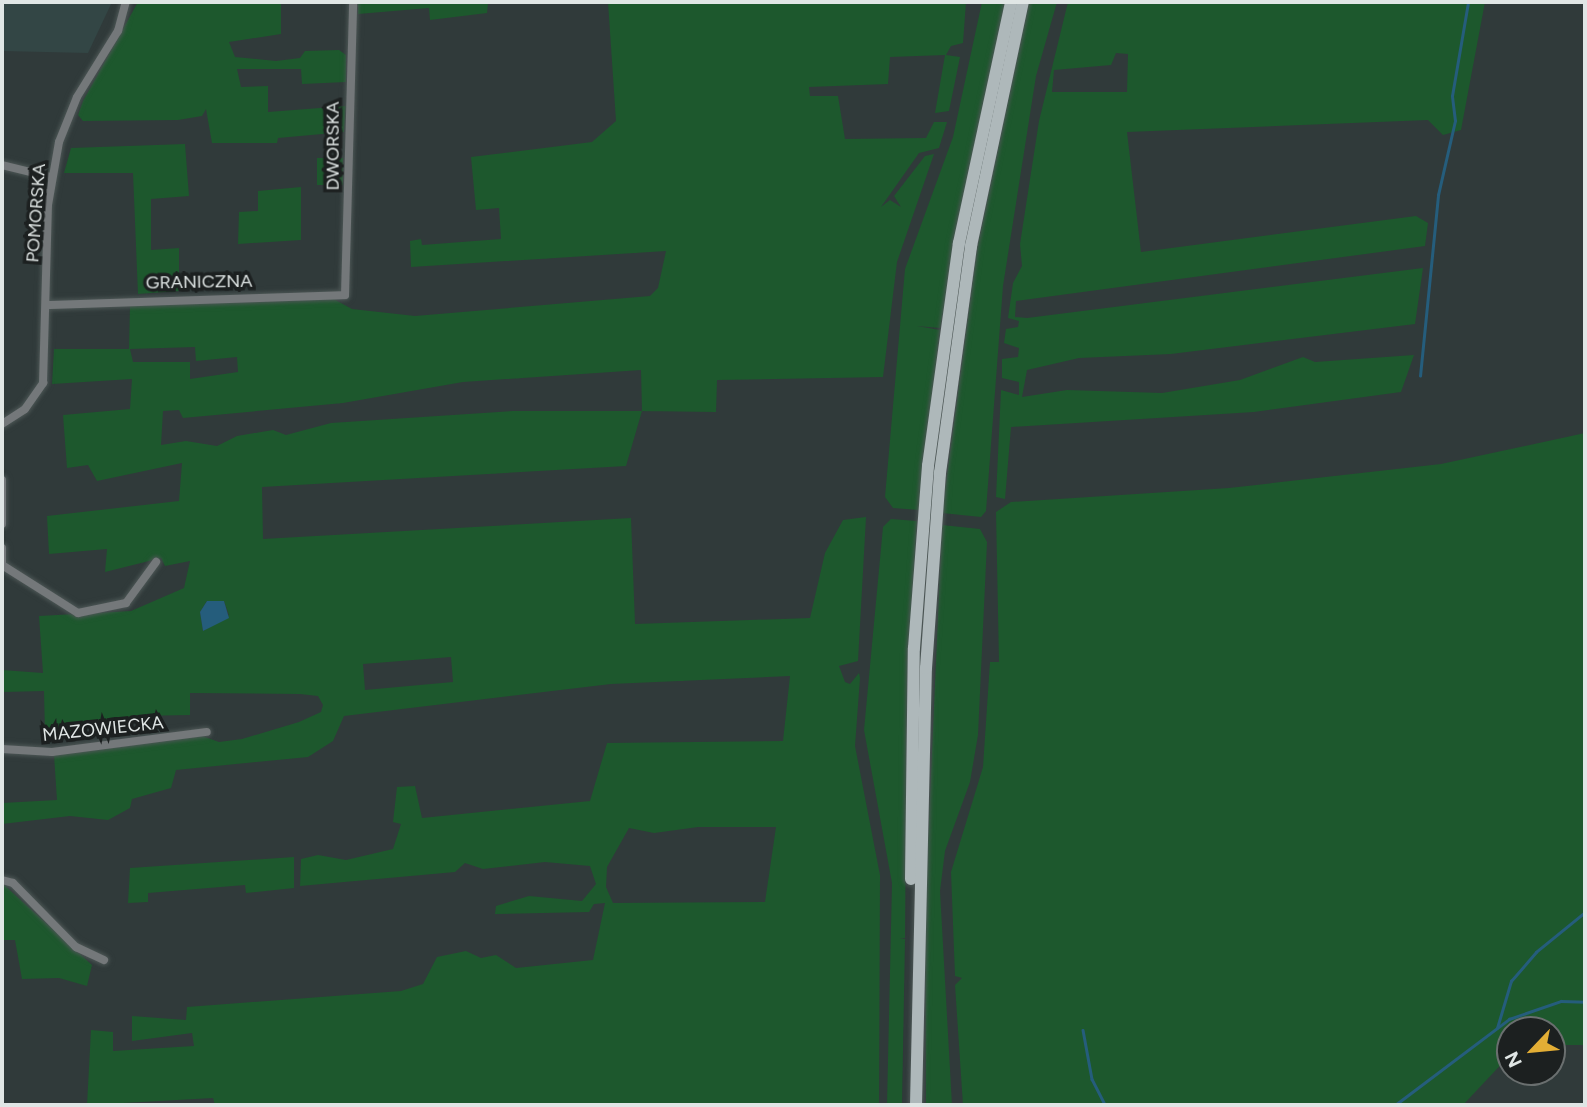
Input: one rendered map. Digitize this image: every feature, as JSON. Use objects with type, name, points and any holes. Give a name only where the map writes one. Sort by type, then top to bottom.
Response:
[{"type":"main road","points":[[908,1105],[911,737],[924,508],[957,256],[1011,2]]},
{"type":"main road","points":[[916,1105],[926,668],[940,472],[973,234],[1023,2]]},
{"type":"street","name":"POMORSKA","points":[[2,424],[24,409],[43,383],[51,177],[67,118],[118,30],[127,2]]},
{"type":"street","name":"DWORSKA","points":[[348,290],[352,2]]},
{"type":"street","points":[[2,165],[51,177]]},
{"type":"street","name":"GRANICZNA","points":[[47,305],[207,296],[336,299],[348,290]]},
{"type":"street","points":[[2,480],[2,524]]},
{"type":"street","points":[[2,548],[2,565],[78,613],[126,603],[156,562]]},
{"type":"street","name":"MAZOWIECKA","points":[[2,749],[52,752],[207,732]]},
{"type":"street","points":[[2,880],[13,883],[76,947],[104,960]]},
{"type":"shaded area","points":[[2,2],[112,2],[88,53],[2,51]]},
{"type":"green space","points":[[138,2],[281,2],[281,34],[229,42],[235,57],[276,61],[300,58],[305,51],[339,50],[346,55],[346,82],[302,84],[301,69],[237,69],[241,87],[268,86],[268,112],[346,106],[344,132],[278,138],[277,143],[212,143],[206,109],[202,116],[178,120],[83,121],[78,115],[83,101]]},
{"type":"green space","points":[[358,2],[494,2],[488,3],[487,13],[430,20],[429,8],[358,14]]},
{"type":"green space","points":[[608,2],[966,2],[963,43],[951,46],[946,55],[960,57],[949,111],[935,113],[945,55],[890,57],[888,84],[809,87],[810,96],[838,96],[845,139],[926,138],[934,122],[947,122],[939,148],[919,153],[881,207],[890,200],[901,207],[894,196],[925,156],[934,154],[897,262],[883,377],[717,380],[716,412],[642,411],[626,466],[262,487],[263,539],[631,518],[635,624],[810,618],[825,553],[843,520],[866,517],[858,661],[839,666],[845,682],[850,684],[859,673],[860,678],[855,746],[880,875],[879,1105],[215,1105],[213,1098],[87,1105],[91,1030],[113,1032],[113,1051],[194,1046],[192,1033],[132,1041],[132,1016],[186,1020],[187,1007],[401,991],[423,984],[437,957],[466,951],[481,958],[496,955],[516,968],[593,960],[605,903],[594,904],[589,912],[495,914],[496,906],[529,896],[582,901],[596,884],[590,866],[545,862],[483,869],[465,863],[455,872],[300,886],[301,859],[318,855],[346,860],[393,849],[401,824],[393,822],[397,787],[415,786],[422,818],[590,801],[607,743],[783,741],[790,676],[611,684],[344,716],[333,741],[308,757],[176,770],[171,788],[132,799],[130,808],[108,820],[70,816],[2,824],[2,803],[57,800],[54,755],[202,736],[219,742],[242,739],[299,722],[321,712],[323,705],[318,696],[300,694],[190,693],[190,715],[136,716],[63,734],[45,733],[44,691],[3,692],[2,670],[43,673],[39,616],[131,611],[184,588],[190,561],[165,566],[161,558],[105,572],[107,549],[49,554],[47,516],[179,501],[182,463],[97,481],[88,465],[67,468],[63,415],[130,409],[132,379],[52,384],[54,349],[129,349],[130,306],[328,296],[352,309],[415,316],[650,296],[658,288],[666,251],[411,267],[410,241],[421,239],[422,245],[501,239],[499,208],[476,210],[471,157],[592,142],[616,121]],"holes":[[[195,347],[196,361],[237,357],[238,372],[190,379],[190,362],[133,362],[130,349]],[[641,370],[642,411],[513,411],[331,423],[286,435],[273,430],[237,436],[217,446],[186,441],[161,445],[163,411],[179,410],[183,418],[343,403],[463,382]],[[207,601],[224,601],[229,615],[203,631],[200,612]],[[451,657],[453,682],[365,690],[363,664]],[[698,827],[776,827],[765,902],[613,903],[606,887],[607,867],[629,828],[654,833]]]},
{"type":"green space","points":[[982,2],[1005,2],[940,328],[917,326],[940,330],[919,510],[893,508],[885,497],[905,269],[953,137]]},
{"type":"green space","points":[[1029,2],[1057,2],[1036,76],[1003,286],[986,511],[981,517],[942,513],[977,249]]},
{"type":"green space","points":[[1068,2],[1485,2],[1461,130],[1443,135],[1428,120],[1127,132],[1141,252],[1416,216],[1428,223],[1425,246],[1016,301],[1015,317],[1027,318],[1423,268],[1415,324],[1171,354],[1079,358],[1027,370],[1022,397],[1067,390],[1162,393],[1240,380],[1303,357],[1315,362],[1414,355],[1401,392],[1254,412],[1011,427],[1005,499],[996,497],[1001,390],[1019,395],[1019,382],[1002,378],[1002,359],[1018,357],[1019,348],[1004,343],[1006,329],[1018,327],[1019,321],[1008,318],[1013,283],[1022,266],[1020,244],[1039,121]],"holes":[[[1116,53],[1128,54],[1127,92],[1052,92],[1054,70],[1111,65]]]},
{"type":"green space","points":[[185,144],[189,196],[151,199],[151,250],[179,248],[179,291],[138,294],[133,173],[64,173],[71,148]]},
{"type":"green space","points":[[317,158],[343,158],[343,185],[317,185]]},
{"type":"green space","points":[[301,187],[301,240],[238,244],[239,212],[258,211],[258,191]]},
{"type":"green space","points":[[1585,433],[1585,1045],[1566,1045],[1566,1016],[1496,1016],[1496,1070],[1463,1105],[963,1105],[955,985],[962,978],[955,976],[951,872],[983,767],[990,662],[999,662],[996,512],[1011,502],[1229,488],[1441,464]]},
{"type":"green space","points":[[891,519],[917,521],[907,684],[905,938],[900,938],[905,939],[902,1105],[887,1105],[892,883],[864,730],[883,527]]},
{"type":"green space","points":[[942,525],[980,529],[987,542],[978,735],[970,782],[945,851],[940,891],[952,1105],[926,1105],[925,910]]},
{"type":"green space","points":[[294,857],[294,888],[246,893],[245,885],[148,893],[148,902],[128,903],[130,868]]},
{"type":"green space","points":[[2,883],[92,965],[87,986],[59,978],[22,979],[15,940],[2,940]]},
{"type":"water","points":[[207,601],[224,601],[229,618],[203,631],[200,612]]},
{"type":"waterway","points":[[1420,376],[1438,195],[1455,121],[1452,96],[1468,2]]},
{"type":"waterway","points":[[1501,1016],[1511,981],[1536,952],[1585,912]]},
{"type":"waterway","points":[[1395,1105],[1509,1019],[1561,1001],[1585,1002]]},
{"type":"waterway","points":[[1083,1030],[1092,1079],[1105,1105]]}]
